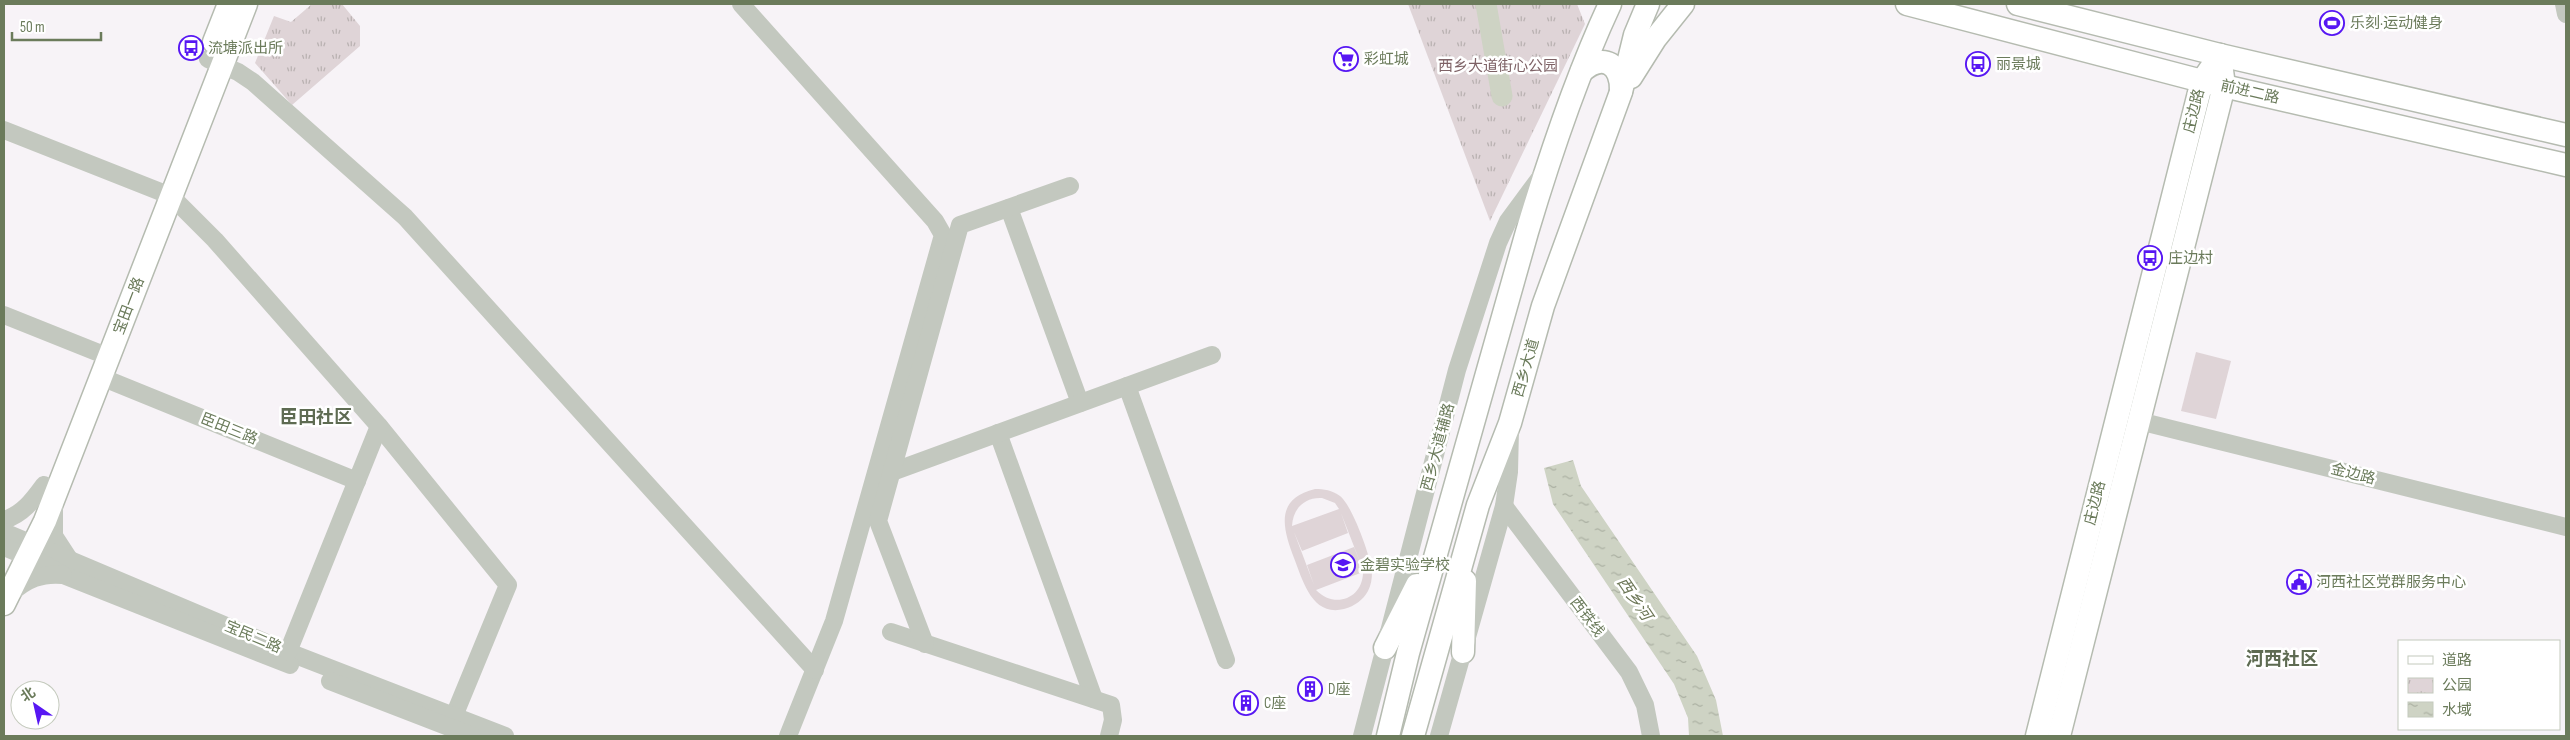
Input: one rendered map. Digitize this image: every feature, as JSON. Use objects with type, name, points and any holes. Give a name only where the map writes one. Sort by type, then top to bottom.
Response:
[{"type":"main road","name":"宝田一路","points":[[215,62],[229,4]]},
{"type":"main road","name":"宝田一路","points":[[5,593],[18,545],[51,487],[102,362],[164,193],[215,62],[246,4]]},
{"type":"main road","points":[[1591,4],[1595,36]]},
{"type":"main road","points":[[1388,736],[1493,347],[1545,171],[1595,36],[1610,4]]},
{"type":"main road","name":"西乡大道","points":[[1414,736],[1478,505],[1510,423],[1543,306],[1621,92],[1635,35],[1648,4]]},
{"type":"main road","points":[[1621,92],[1655,39],[1683,4]]},
{"type":"main road","name":"前进二路","points":[[1907,4],[2202,81],[2566,165]]},
{"type":"main road","name":"前进二路","points":[[2018,4],[2220,55],[2566,135]]},
{"type":"main road","name":"庄边路","points":[[2037,736],[2202,81],[2220,55]]},
{"type":"main road","name":"庄边路","points":[[2059,736],[2224,86],[2220,55]]},
{"type":"main road","points":[[1582,71],[1597,62],[1610,63],[1619,72],[1621,92]]},
{"type":"main road","points":[[1385,648],[1441,537]]},
{"type":"main road","points":[[1463,652],[1466,547]]},
{"type":"street","points":[[741,4],[935,221],[943,235],[834,621],[788,736]]},
{"type":"street","points":[[2564,4],[2566,14]]},
{"type":"street","points":[[215,62],[253,82],[405,217],[814,670]]},
{"type":"street","points":[[4,130],[164,193],[209,234],[379,426],[508,586],[454,716]]},
{"type":"street","name":"西乡大道辅路","points":[[1362,736],[1458,370],[1498,243],[1508,221],[1545,171]]},
{"type":"street","points":[[925,644],[878,521],[960,225],[1070,186]]},
{"type":"street","points":[[1009,208],[1080,403]]},
{"type":"street","name":"臣田三路","points":[[4,315],[357,481]]},
{"type":"street","points":[[892,472],[1212,355]]},
{"type":"street","points":[[1127,386],[1226,660]]},
{"type":"street","name":"金边路","points":[[2139,421],[2566,527]]},
{"type":"street","points":[[1439,736],[1504,506],[1511,452],[1510,423]]},
{"type":"street","points":[[288,652],[379,426]]},
{"type":"street","points":[[998,433],[1094,699]]},
{"type":"street","points":[[4,520],[12,518],[51,487]]},
{"type":"street","points":[[5,593],[36,576],[66,568],[54,536],[54,506],[51,487]]},
{"type":"street","name":"西铁线","points":[[1504,506],[1628,672],[1645,705],[1652,736]]},
{"type":"street","name":"宝民二路","points":[[18,545],[66,568],[472,736]]},
{"type":"street","name":"宝民二路","points":[[66,568],[505,736]]},
{"type":"street","points":[[891,632],[1111,705],[1113,720],[1109,736]]},
{"type":"green space","points":[[312,4],[342,4],[360,26],[360,46],[292,105],[255,63],[274,16],[291,22]]},
{"type":"green space","name":"西乡大道街心公园","points":[[1408,4],[1577,4],[1585,24],[1490,221]]},
{"type":"green space","points":[[2196,352],[2231,361],[2216,419],[2181,411]]},
{"type":"green space","points":[[1315,489],[1334,492],[1345,501],[1355,520],[1368,555],[1372,575],[1366,594],[1352,606],[1333,610],[1324,608],[1316,602],[1305,586],[1290,547],[1285,526],[1287,508],[1293,500]],"holes":[[[1322,498],[1335,503],[1339,509],[1292,526],[1297,509],[1301,505],[1310,499]],[[1341,513],[1362,567],[1354,547],[1307,565],[1314,585],[1294,532],[1302,551],[1348,533]],[[1363,572],[1362,581],[1358,589],[1353,595],[1346,598],[1339,600],[1331,599],[1323,596],[1316,590]]]},
{"type":"water","points":[[1573,460],[1581,486],[1697,656],[1716,700],[1723,736],[1689,736],[1688,718],[1674,684],[1553,504],[1544,468]]},
{"type":"waterway","name":"西乡河","points":[[1486,4],[1502,96]]},
{"type":"place","name":"乐刻·运动健身","points":[[2332,23]]},
{"type":"place","name":"流塘派出所","points":[[191,48]]},
{"type":"place","name":"彩虹城","points":[[1346,59]]},
{"type":"place","name":"丽景城","points":[[1978,64]]},
{"type":"place","name":"庄边村","points":[[2150,258]]},
{"type":"place","name":"金碧实验学校","points":[[1343,565]]},
{"type":"place","name":"河西社区党群服务中心","points":[[2299,582]]},
{"type":"place","name":"D座","points":[[1310,689]]},
{"type":"place","name":"C座","points":[[1246,703]]},
{"type":"district","name":"臣田社区","points":[[316,417]]},
{"type":"district","name":"河西社区","points":[[2282,659]]}]
